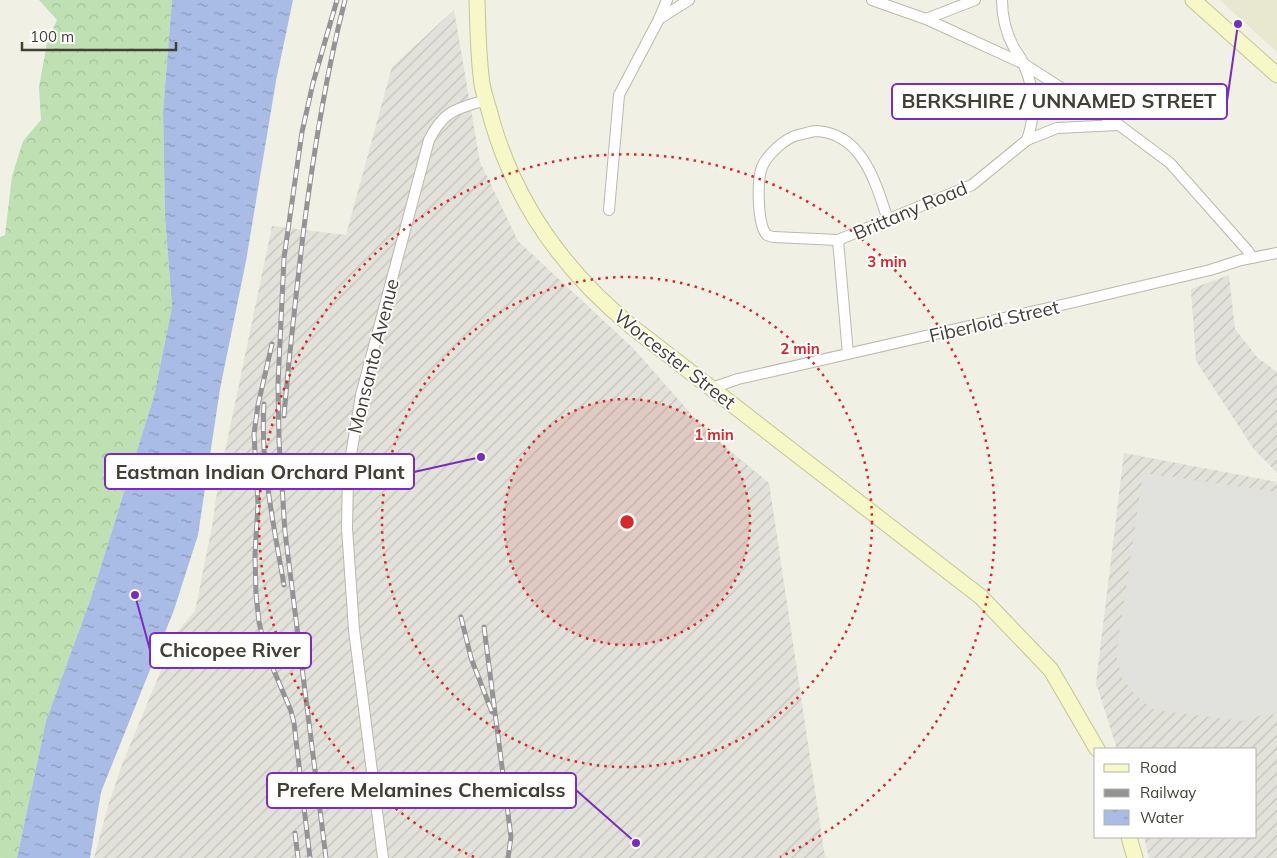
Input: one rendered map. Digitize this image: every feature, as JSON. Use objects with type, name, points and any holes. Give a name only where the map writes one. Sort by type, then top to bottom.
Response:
[{"type":"main road","name":"Worcester Street","points":[[477,0],[478,47],[482,85],[501,149],[510,174],[532,216],[553,247],[585,284],[618,316],[981,597],[1051,670],[1096,748]]},
{"type":"main road","points":[[1193,0],[1277,75]]},
{"type":"main road","points":[[1129,838],[1135,858]]},
{"type":"street","points":[[609,210],[619,95],[667,0]]},
{"type":"street","points":[[659,19],[689,0]]},
{"type":"street","points":[[872,0],[926,19],[1024,64],[1119,125],[1170,163],[1248,250],[1252,258]]},
{"type":"street","points":[[926,19],[975,0]]},
{"type":"street","points":[[1002,0],[1004,24],[1011,42],[1024,64],[1033,94],[1033,125],[1027,140]]},
{"type":"street","name":"Monsanto Avenue","points":[[383,858],[350,591],[346,519],[349,462],[368,364],[429,140],[436,126],[444,117],[461,108],[486,100]]},
{"type":"street","name":"Brittany Road","points":[[888,220],[869,171],[851,144],[835,135],[816,131],[794,136],[776,147],[762,168],[760,185],[761,218],[767,235],[774,238],[838,240],[888,220],[972,184],[1027,140],[1057,128],[1119,125]]},
{"type":"street","points":[[838,240],[848,354]]},
{"type":"street","name":"Fiberloid Street","points":[[712,388],[738,379],[1083,300],[1277,253]]},
{"type":"shaded area","points":[[1220,0],[1277,0],[1277,52]]},
{"type":"shaded area","points":[[454,10],[480,162],[518,241],[634,349],[706,431],[769,483],[825,857],[830,858],[94,858],[108,806],[123,762],[177,632],[195,611],[212,527],[218,485],[272,226],[346,235],[392,67]]},
{"type":"shaded area","points":[[1229,275],[1235,329],[1257,357],[1277,372],[1277,473],[1253,448],[1196,361],[1191,289]]},
{"type":"shaded area","points":[[1124,453],[1277,482],[1277,858],[1149,858],[1144,838],[1257,838],[1257,748],[1117,748],[1096,683]]},
{"type":"shaded area","points":[[1143,473],[1277,492],[1277,715],[1267,714],[1241,721],[1154,710],[1135,695],[1122,678],[1116,655]]},
{"type":"green space","points":[[39,0],[172,0],[163,112],[165,216],[172,307],[154,396],[91,598],[46,721],[17,858],[0,858],[0,237],[5,235],[12,176],[23,141],[41,120],[39,87],[47,43],[57,20]]},
{"type":"water","points":[[172,0],[293,0],[276,81],[246,261],[220,389],[198,535],[174,610],[101,792],[90,858],[17,858],[46,721],[91,598],[154,396],[172,307],[165,216],[163,112]]},
{"type":"railway","points":[[326,858],[285,532],[279,440],[278,384],[284,258],[302,132],[313,83],[337,0]]},
{"type":"railway","points":[[284,416],[295,303],[311,176],[320,117],[345,0]]},
{"type":"railway","points":[[272,344],[258,405],[254,434],[258,504],[255,555],[256,594],[259,622],[266,652],[291,711],[294,723],[310,858]]},
{"type":"railway","points":[[264,404],[263,426],[266,471],[284,585]]},
{"type":"railway","points":[[461,617],[471,658],[492,712]]},
{"type":"railway","points":[[484,627],[511,837],[508,858]]},
{"type":"railway","points":[[295,833],[298,858]]},
{"type":"place","name":"BERKSHIRE / UNNAMED STREET","points":[[1238,24]]},
{"type":"place","name":"Eastman Indian Orchard Plant","points":[[481,457]]},
{"type":"place","name":"Chicopee River","points":[[135,595]]},
{"type":"place","name":"Prefere Melamines Chemicalss","points":[[636,843]]}]
